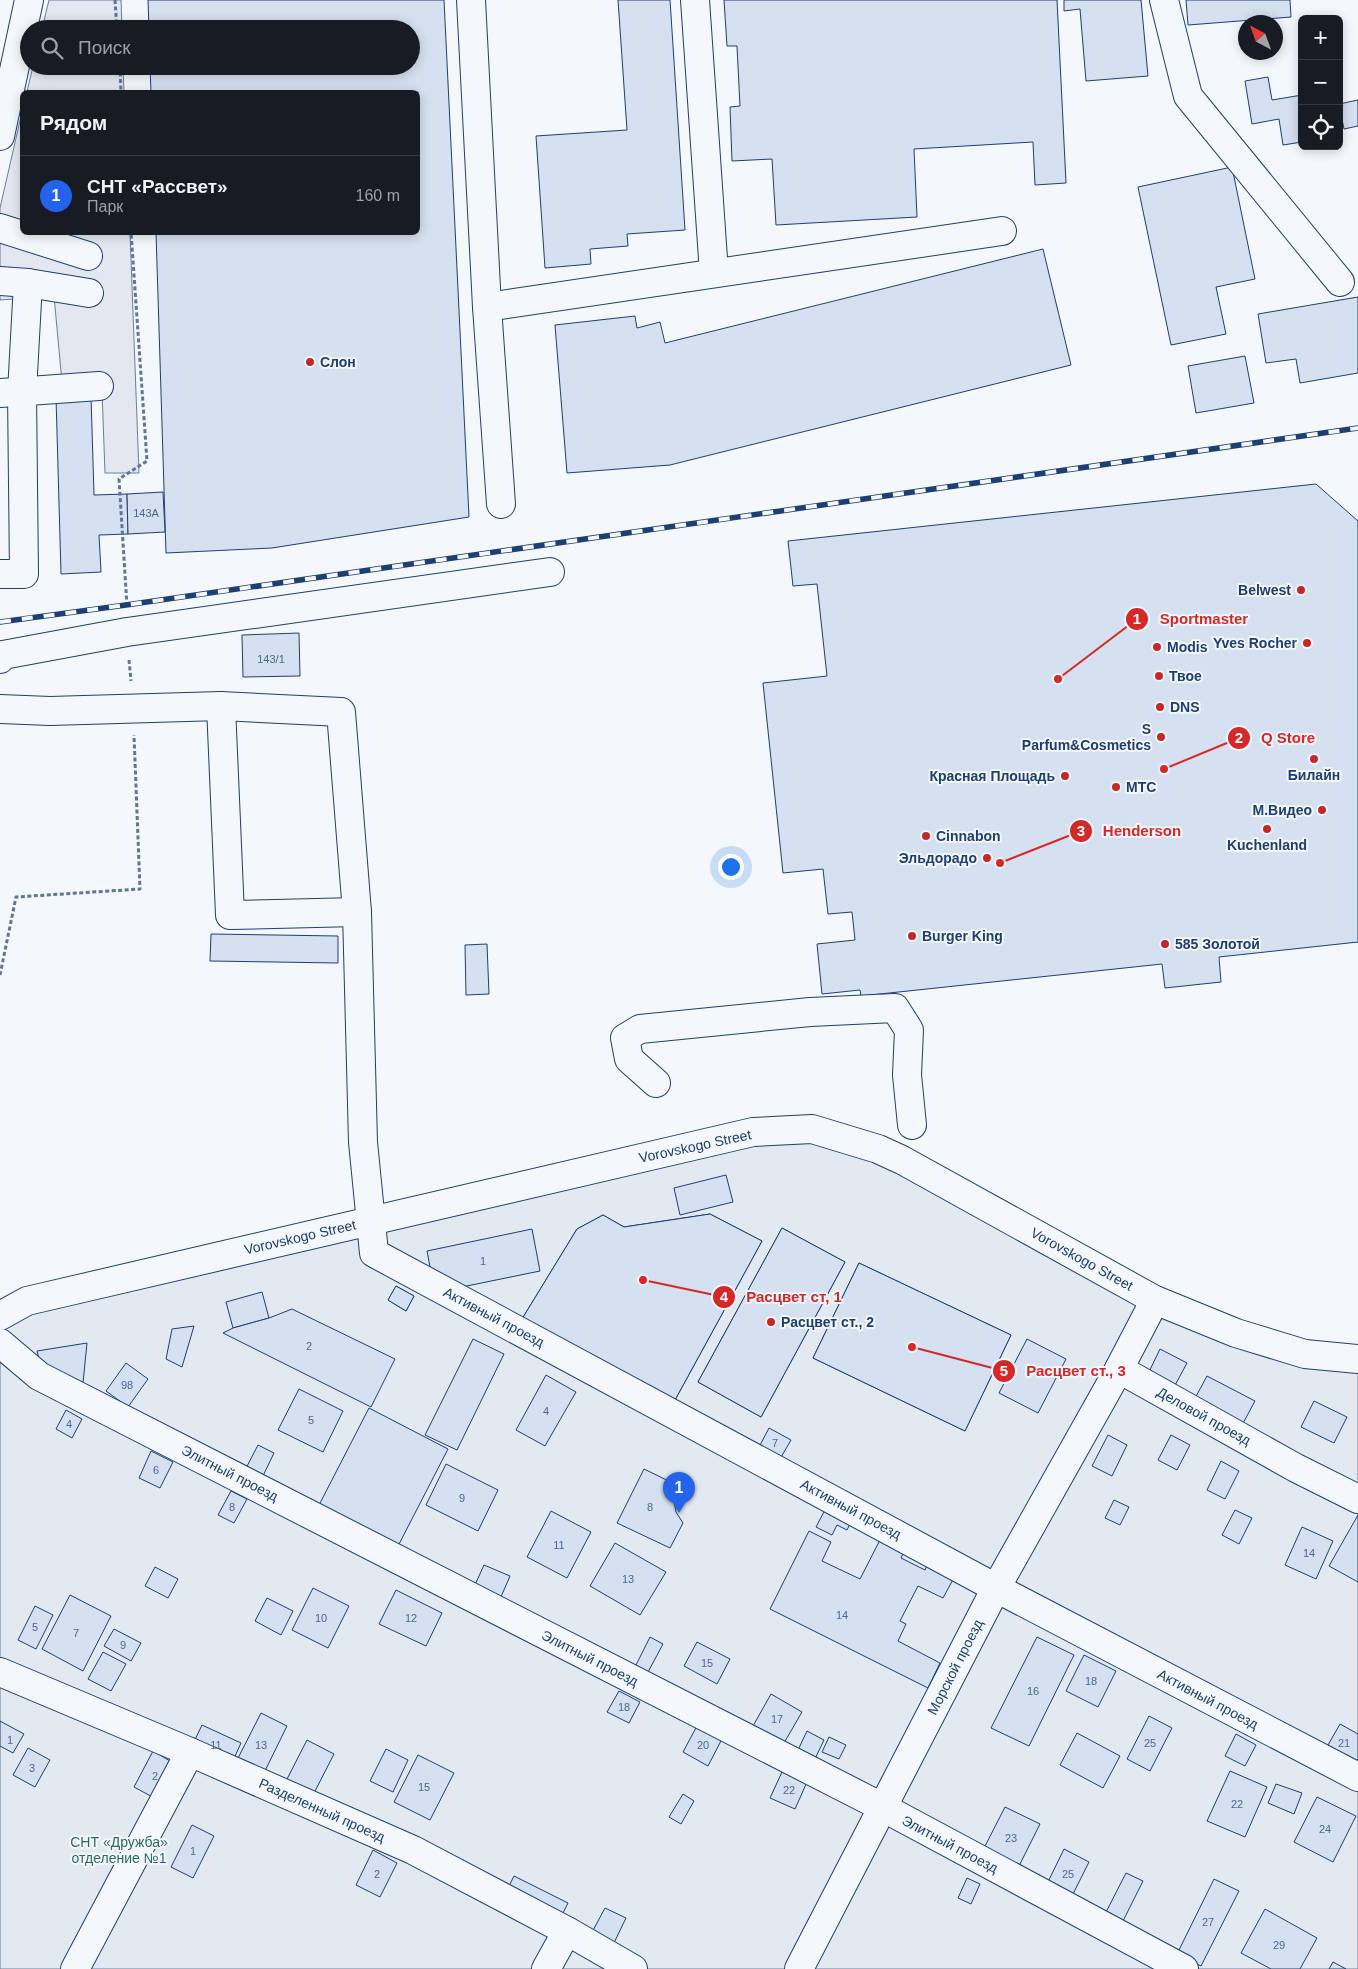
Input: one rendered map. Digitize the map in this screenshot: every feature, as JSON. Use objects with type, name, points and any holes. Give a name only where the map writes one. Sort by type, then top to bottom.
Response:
[{"type":"street","points":[[25,20],[29,0]]},
{"type":"street","points":[[471,0],[487,307],[501,504]]},
{"type":"street","points":[[695,0],[714,273]]},
{"type":"street","points":[[1164,0],[1188,96],[1340,282]]},
{"type":"street","points":[[0,136],[20,42]]},
{"type":"street","points":[[0,228],[20,234]]},
{"type":"street","points":[[487,307],[1002,230]]},
{"type":"street","points":[[22,235],[88,256]]},
{"type":"street","points":[[0,281],[28,283],[89,293]]},
{"type":"street","points":[[0,574],[24,574],[11,393],[28,283]]},
{"type":"street","points":[[11,393],[99,386]]},
{"type":"street","points":[[0,659],[3,655],[127,632],[550,572]]},
{"type":"street","points":[[222,706],[230,915],[357,912]]},
{"type":"street","points":[[0,709],[50,711],[222,706],[341,712],[357,912],[363,1142],[370,1220]]},
{"type":"street","points":[[656,1083],[629,1059],[626,1038],[640,1029],[810,1012],[895,1008],[909,1030],[907,1075],[912,1125]]},
{"type":"street","name":"Vorovskogo Street","points":[[0,1316],[27,1301],[370,1220],[753,1132],[812,1129],[878,1149],[902,1160],[1155,1300],[1236,1333],[1306,1354],[1358,1359]]},
{"type":"street","name":"Активный проезд","points":[[370,1220],[374,1252],[996,1588],[1358,1777]]},
{"type":"street","points":[[1119,1369],[1155,1300]]},
{"type":"street","name":"Элитный проезд","points":[[0,1343],[39,1376],[882,1807],[1184,1969]]},
{"type":"street","name":"Морской проезд","points":[[799,1969],[996,1588],[1119,1369]]},
{"type":"street","name":"Деловой проезд","points":[[1119,1369],[1296,1468],[1358,1500]]},
{"type":"street","name":"Разделенный проезд","points":[[0,1672],[190,1752],[413,1850],[567,1931],[633,1969]]},
{"type":"street","points":[[75,1969],[190,1752]]},
{"type":"street","points":[[546,1969],[567,1931]]},
{"type":"path","points":[[115,0],[116,20]]},
{"type":"path","points":[[120,75],[121,90]]},
{"type":"path","points":[[0,976],[16,897],[140,889],[133,708],[119,479],[147,461],[131,235]]},
{"type":"green space","name":"СНТ «Дружба» отделение №1","points":[[812,1129],[1155,1300],[1358,1359],[1358,1969],[0,1969],[0,1313]]},
{"type":"shaded area","points":[[49,0],[121,0],[122,20],[44,20]]},
{"type":"shaded area","points":[[31,75],[123,75],[124,90],[27,90]]},
{"type":"shaded area","points":[[20,121],[20,235],[130,235],[139,473],[105,473],[102,391],[63,393],[54,296],[0,300],[0,208]]},
{"type":"building","name":"Слон","points":[[148,0],[444,0],[469,517],[272,548],[166,553],[156,235],[420,235],[420,90],[151,90],[150,75],[420,75],[420,20],[149,20]]},
{"type":"building","points":[[618,0],[670,0],[685,230],[627,234],[628,246],[590,249],[591,264],[545,268],[536,136],[627,130]]},
{"type":"building","points":[[724,0],[1057,0],[1066,183],[1035,185],[1033,142],[914,149],[917,217],[776,225],[772,159],[732,161],[730,107],[740,106],[737,46],[727,46]]},
{"type":"building","points":[[1064,0],[1141,0],[1148,76],[1086,81],[1080,9],[1064,11]]},
{"type":"building","points":[[1186,0],[1290,0],[1291,17],[1283,18],[1283,15],[1238,15],[1238,21],[1188,25]]},
{"type":"building","points":[[1268,77],[1272,100],[1298,96],[1298,143],[1283,145],[1279,119],[1252,124],[1245,81]]},
{"type":"building","points":[[1358,100],[1358,126],[1344,129],[1343,103]]},
{"type":"building","points":[[1232,167],[1255,279],[1216,287],[1226,334],[1171,345],[1138,187]]},
{"type":"building","points":[[1043,249],[1071,365],[670,465],[567,473],[555,325],[635,316],[637,328],[660,322],[665,343]]},
{"type":"building","points":[[1358,297],[1358,373],[1300,383],[1296,359],[1266,363],[1258,314]]},
{"type":"building","points":[[1245,356],[1254,403],[1196,413],[1188,366]]},
{"type":"building","points":[[91,396],[94,495],[127,494],[128,534],[99,535],[101,572],[61,574],[56,397]]},
{"type":"building","name":"Красная Площадь","points":[[1316,484],[1358,521],[1358,942],[1219,957],[1221,982],[1165,988],[1162,964],[861,996],[860,990],[822,994],[817,944],[855,940],[852,912],[828,914],[823,869],[783,873],[763,683],[827,676],[817,584],[793,586],[788,541]]},
{"type":"building","points":[[163,492],[165,532],[128,534],[127,494]]},
{"type":"building","points":[[299,633],[300,676],[243,677],[242,635]]},
{"type":"building","points":[[211,934],[338,936],[338,963],[210,961]]},
{"type":"building","points":[[487,944],[489,994],[466,995],[465,945]]},
{"type":"building","points":[[726,1175],[733,1202],[680,1215],[674,1188]]},
{"type":"building","points":[[710,1214],[762,1241],[675,1400],[522,1319],[577,1229],[603,1215],[624,1227]]},
{"type":"building","points":[[710,1214],[762,1241],[675,1400],[522,1319],[577,1229],[603,1215],[624,1227]]},
{"type":"building","name":"Расцвет ст., 2","points":[[782,1228],[845,1262],[761,1417],[698,1382]]},
{"type":"building","name":"Расцвет ст., 2","points":[[782,1228],[845,1262],[761,1417],[698,1382]]},
{"type":"building","points":[[532,1229],[540,1271],[457,1288],[431,1272],[427,1251]]},
{"type":"building","points":[[859,1263],[1011,1335],[965,1431],[813,1358]]},
{"type":"building","points":[[859,1263],[1011,1335],[965,1431],[813,1358]]},
{"type":"building","points":[[396,1286],[414,1296],[406,1311],[388,1300]]},
{"type":"building","points":[[396,1286],[414,1296],[406,1311],[388,1300]]},
{"type":"building","points":[[262,1292],[269,1318],[233,1328],[226,1302]]},
{"type":"building","points":[[292,1309],[395,1359],[371,1407],[223,1333]]},
{"type":"building","points":[[194,1326],[182,1367],[166,1359],[172,1329]]},
{"type":"building","points":[[473,1339],[504,1354],[457,1450],[425,1435]]},
{"type":"building","points":[[1027,1339],[1066,1359],[1038,1413],[999,1393]]},
{"type":"building","points":[[87,1343],[82,1393],[42,1370],[37,1351]]},
{"type":"building","points":[[1160,1349],[1187,1363],[1173,1389],[1147,1376]]},
{"type":"building","points":[[126,1363],[148,1379],[128,1407],[106,1391]]},
{"type":"building","points":[[546,1375],[576,1392],[545,1446],[516,1430]]},
{"type":"building","points":[[1207,1376],[1255,1401],[1241,1427],[1193,1402]]},
{"type":"building","points":[[299,1389],[343,1411],[323,1452],[278,1430]]},
{"type":"building","points":[[1314,1401],[1347,1417],[1334,1443],[1301,1427]]},
{"type":"building","points":[[369,1408],[448,1449],[397,1548],[318,1507]]},
{"type":"building","points":[[66,1410],[82,1419],[72,1438],[56,1429]]},
{"type":"building","points":[[769,1428],[791,1440],[780,1459],[759,1447]]},
{"type":"building","points":[[1108,1435],[1127,1445],[1112,1476],[1092,1466]]},
{"type":"building","points":[[1171,1435],[1190,1445],[1177,1470],[1158,1460]]},
{"type":"building","points":[[258,1445],[274,1453],[260,1482],[243,1474]]},
{"type":"building","points":[[151,1451],[173,1462],[160,1488],[139,1478]]},
{"type":"building","points":[[1221,1461],[1239,1471],[1225,1499],[1207,1490]]},
{"type":"building","points":[[446,1464],[498,1490],[478,1531],[426,1505]]},
{"type":"building","points":[[644,1469],[681,1487],[674,1501],[676,1512],[683,1523],[670,1548],[617,1523]]},
{"type":"building","points":[[231,1491],[247,1499],[234,1523],[218,1515]]},
{"type":"building","points":[[1114,1500],[1129,1507],[1120,1525],[1105,1518]]},
{"type":"building","points":[[826,1508],[852,1520],[847,1530],[837,1525],[832,1535],[816,1527]]},
{"type":"building","points":[[1235,1510],[1252,1518],[1239,1544],[1222,1535]]},
{"type":"building","points":[[551,1511],[591,1532],[567,1578],[527,1557]]},
{"type":"building","points":[[1358,1515],[1358,1582],[1329,1566]]},
{"type":"building","points":[[1302,1527],[1333,1541],[1316,1579],[1285,1565]]},
{"type":"building","points":[[809,1531],[831,1542],[822,1561],[860,1579],[881,1538],[905,1550],[901,1558],[925,1570],[929,1561],[956,1574],[943,1598],[918,1586],[900,1621],[906,1624],[898,1641],[940,1663],[928,1688],[770,1609]]},
{"type":"building","points":[[615,1543],[666,1572],[640,1615],[590,1586]]},
{"type":"building","points":[[484,1565],[510,1576],[500,1599],[474,1587]]},
{"type":"building","points":[[155,1567],[178,1579],[168,1598],[145,1586]]},
{"type":"building","points":[[313,1588],[349,1606],[328,1648],[292,1630]]},
{"type":"building","points":[[396,1590],[442,1613],[426,1646],[379,1624]]},
{"type":"building","points":[[70,1595],[111,1616],[83,1671],[42,1649]]},
{"type":"building","points":[[267,1598],[293,1611],[281,1635],[255,1621]]},
{"type":"building","points":[[35,1606],[53,1615],[36,1649],[18,1640]]},
{"type":"building","points":[[114,1629],[141,1643],[131,1661],[104,1646]]},
{"type":"building","points":[[650,1637],[663,1644],[647,1674],[635,1667]]},
{"type":"building","points":[[1037,1637],[1074,1655],[1029,1746],[991,1728]]},
{"type":"building","points":[[697,1642],[730,1659],[717,1684],[684,1666]]},
{"type":"building","points":[[103,1652],[126,1664],[111,1691],[88,1679]]},
{"type":"building","points":[[1084,1655],[1116,1671],[1098,1707],[1066,1691]]},
{"type":"building","points":[[619,1691],[640,1702],[629,1723],[607,1712]]},
{"type":"building","points":[[771,1694],[802,1712],[784,1743],[753,1726]]},
{"type":"building","points":[[261,1713],[287,1726],[262,1777],[235,1764]]},
{"type":"building","points":[[1149,1716],[1172,1728],[1150,1771],[1127,1759]]},
{"type":"building","points":[[0,1721],[24,1734],[13,1753],[0,1746]]},
{"type":"building","points":[[698,1724],[723,1737],[708,1766],[683,1752]]},
{"type":"building","points":[[1340,1724],[1358,1734],[1358,1761],[1354,1768],[1324,1752]]},
{"type":"building","points":[[202,1725],[241,1743],[231,1765],[192,1746]]},
{"type":"building","points":[[807,1731],[824,1740],[814,1761],[797,1752]]},
{"type":"building","points":[[1077,1733],[1120,1756],[1103,1788],[1060,1765]]},
{"type":"building","points":[[1236,1734],[1256,1745],[1245,1766],[1225,1756]]},
{"type":"building","points":[[829,1737],[846,1745],[839,1759],[822,1752]]},
{"type":"building","points":[[307,1740],[334,1754],[313,1795],[286,1781]]},
{"type":"building","points":[[28,1748],[50,1760],[35,1787],[13,1775]]},
{"type":"building","points":[[386,1749],[408,1760],[393,1792],[370,1781]]},
{"type":"building","points":[[153,1751],[177,1765],[158,1800],[134,1787]]},
{"type":"building","points":[[418,1755],[454,1773],[430,1820],[394,1802]]},
{"type":"building","points":[[1230,1771],[1267,1787],[1245,1837],[1207,1821]]},
{"type":"building","points":[[782,1772],[807,1782],[795,1809],[770,1798]]},
{"type":"building","points":[[1276,1784],[1302,1793],[1294,1814],[1268,1803]]},
{"type":"building","points":[[683,1794],[694,1801],[681,1824],[669,1817]]},
{"type":"building","points":[[1317,1797],[1356,1816],[1333,1862],[1294,1842]]},
{"type":"building","points":[[1005,1807],[1040,1824],[1017,1870],[982,1852]]},
{"type":"building","points":[[192,1825],[214,1836],[193,1878],[171,1867]]},
{"type":"building","points":[[1064,1849],[1089,1862],[1071,1898],[1046,1886]]},
{"type":"building","points":[[373,1850],[397,1863],[380,1897],[356,1885]]},
{"type":"building","points":[[1126,1873],[1143,1881],[1121,1925],[1104,1916]]},
{"type":"building","points":[[514,1876],[568,1903],[561,1917],[507,1890]]},
{"type":"building","points":[[967,1878],[980,1884],[971,1904],[958,1898]]},
{"type":"building","points":[[1214,1879],[1239,1891],[1201,1966],[1177,1954]]},
{"type":"building","points":[[605,1908],[626,1918],[612,1947],[590,1936]]},
{"type":"building","points":[[1265,1909],[1317,1938],[1300,1969],[1271,1969],[1241,1953]]},
{"type":"building","points":[[1333,1962],[1346,1969],[1329,1969]]},
{"type":"railway","points":[[0,622],[1358,428]]},
{"type":"place","name":"Слон","points":[[310,362]]},
{"type":"place","name":"Belwest","points":[[1301,590]]},
{"type":"place","name":"Yves Rocher","points":[[1307,643]]},
{"type":"place","name":"Modis","points":[[1157,647]]},
{"type":"place","name":"Твое","points":[[1159,676]]},
{"type":"place","name":"Sportmaster","points":[[1058,679]]},
{"type":"place","name":"DNS","points":[[1160,707]]},
{"type":"place","name":"S Parfum&Cosmetics","points":[[1161,737]]},
{"type":"place","name":"Билайн","points":[[1314,759]]},
{"type":"place","name":"Q Store","points":[[1164,769]]},
{"type":"place","name":"Красная Площадь","points":[[1065,776]]},
{"type":"place","name":"МТС","points":[[1116,787]]},
{"type":"place","name":"М.Видео","points":[[1322,810]]},
{"type":"place","name":"Kuchenland","points":[[1267,829]]},
{"type":"place","name":"Cinnabon","points":[[926,836]]},
{"type":"place","name":"Эльдорадо","points":[[987,858]]},
{"type":"place","name":"Henderson","points":[[1000,863]]},
{"type":"place","name":"Burger King","points":[[912,936]]},
{"type":"place","name":"585 Золотой","points":[[1165,944]]},
{"type":"place","name":"Расцвет ст, 1","points":[[643,1280]]},
{"type":"place","name":"Расцвет ст., 2","points":[[771,1322]]},
{"type":"place","name":"Расцвет ст., 3","points":[[912,1347]]},
{"type":"place","name":"СНТ «Рассвет»","points":[[679,1513]]}]
